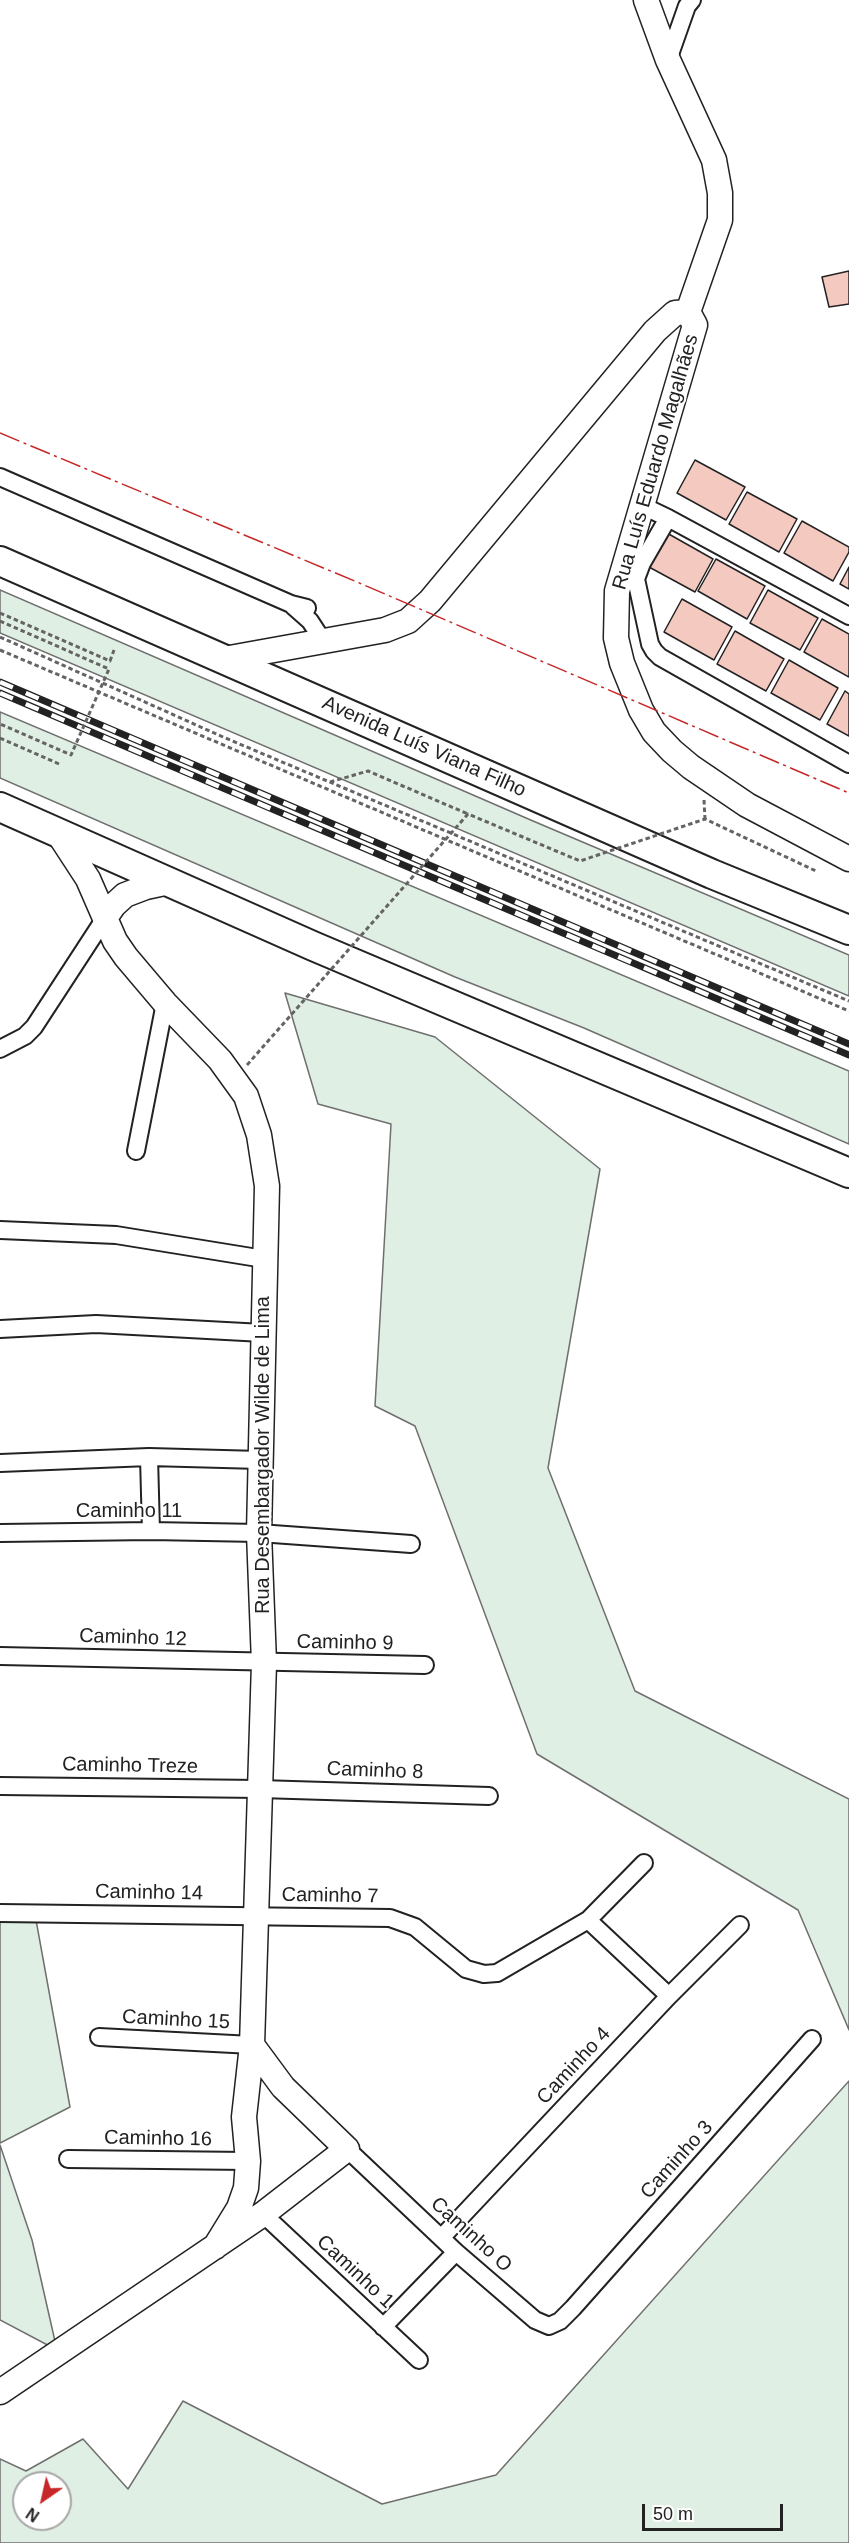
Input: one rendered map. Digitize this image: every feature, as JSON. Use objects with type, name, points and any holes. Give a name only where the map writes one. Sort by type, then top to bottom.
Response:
[{"type":"highway","name":"Avenida Luís Viana Filho","points":[[0,561],[712,874],[849,930]]},
{"type":"highway","points":[[0,807],[334,955],[849,1173]]},
{"type":"main road","name":"Rua Luís Eduardo Magalhães","points":[[646,0],[668,60],[714,160],[720,193],[720,220],[688,312],[695,325],[618,591],[616,638],[622,663],[641,710],[654,732],[672,751],[691,767],[747,805],[849,859]]},
{"type":"main road","name":"Rua Luís Eduardo Magalhães","points":[[224,659],[385,630],[408,621],[430,601],[655,332],[675,313],[688,312]]},
{"type":"main road","name":"Rua Desembargador Wilde de Lima","points":[[58,833],[88,879],[115,941],[126,957],[165,1003],[220,1060],[246,1096],[259,1135],[267,1186],[259,1533],[264,1663],[252,2045],[244,2108],[248,2161],[246,2188],[239,2208],[215,2247]]},
{"type":"main road","points":[[105,918],[125,896],[146,886],[169,882]]},
{"type":"main road","points":[[252,2045],[284,2087],[347,2149]]},
{"type":"main road","points":[[244,2108],[259,2093],[284,2087]]},
{"type":"main road","name":"Rua Desembargador Wilde de Lima","points":[[0,2392],[263,2214],[347,2149]]},
{"type":"main road","points":[[246,2188],[263,2214]]},
{"type":"street","points":[[668,60],[687,6],[692,0]]},
{"type":"street","points":[[0,477],[299,606],[323,641]]},
{"type":"street","points":[[643,506],[849,616]]},
{"type":"street","points":[[668,518],[642,563],[636,579],[650,645],[654,651],[660,657],[849,764]]},
{"type":"street","points":[[0,1049],[25,1036],[34,1027],[105,918]]},
{"type":"street","points":[[136,1151],[165,1003]]},
{"type":"street","points":[[0,1230],[116,1235],[264,1259]]},
{"type":"street","points":[[0,1329],[96,1324],[263,1333]]},
{"type":"street","points":[[0,1463],[149,1457],[260,1460]]},
{"type":"street","points":[[149,1457],[151,1531]]},
{"type":"street","name":"Caminho 11","points":[[0,1533],[151,1531],[259,1533],[411,1544]]},
{"type":"street","name":"Caminho 12","points":[[0,1656],[264,1663]]},
{"type":"street","name":"Caminho 9","points":[[264,1663],[425,1665]]},
{"type":"street","name":"Caminho Treze","points":[[0,1786],[260,1789]]},
{"type":"street","name":"Caminho 8","points":[[260,1789],[489,1796]]},
{"type":"street","points":[[644,1863],[588,1920],[669,1996]]},
{"type":"street","name":"Caminho 14","points":[[0,1912],[256,1916]]},
{"type":"street","name":"Caminho 7","points":[[256,1916],[390,1918],[403,1921],[416,1927],[466,1969],[484,1974],[497,1972],[588,1920]]},
{"type":"street","name":"Caminho 4","points":[[442,2237],[669,1996],[740,1925]]},
{"type":"street","name":"Caminho 15","points":[[99,2037],[252,2045]]},
{"type":"street","name":"Caminho 3","points":[[573,2308],[812,2039]]},
{"type":"street","name":"Caminho O","points":[[347,2149],[456,2252],[543,2325],[549,2326],[560,2321],[573,2308]]},
{"type":"street","name":"Caminho 16","points":[[68,2159],[248,2161]]},
{"type":"street","name":"Caminho 1","points":[[263,2214],[419,2360]]},
{"type":"street","points":[[383,2327],[456,2252]]},
{"type":"path","points":[[0,613],[110,661],[114,650]]},
{"type":"path","points":[[0,621],[109,669],[71,755],[0,724]]},
{"type":"path","points":[[0,637],[330,782],[849,1001]]},
{"type":"path","points":[[0,650],[849,1011]]},
{"type":"path","points":[[0,738],[59,764]]},
{"type":"path","points":[[330,782],[368,771],[580,861],[705,819],[816,871]]},
{"type":"path","points":[[703,805],[705,819]]},
{"type":"path","points":[[247,1065],[468,814]]},
{"type":"green space","points":[[0,590],[849,955],[849,996],[0,633]]},
{"type":"green space","points":[[0,712],[849,1071],[849,1144],[584,1028],[455,977],[0,778]]},
{"type":"green space","points":[[285,993],[435,1037],[600,1169],[548,1468],[635,1691],[849,1799],[849,2030],[798,1910],[537,1754],[415,1426],[375,1406],[391,1124],[318,1104]]},
{"type":"green space","points":[[0,1919],[36,1920],[70,2107],[0,2143]]},
{"type":"green space","points":[[849,2081],[849,2543],[0,2543],[0,2459],[26,2471],[83,2439],[128,2489],[183,2401],[382,2504],[496,2475]]},
{"type":"green space","points":[[0,2145],[32,2240],[57,2350],[0,2320]]},
{"type":"building","points":[[849,271],[849,304],[829,307],[822,277]]},
{"type":"building","points":[[695,460],[745,487],[726,520],[677,493]]},
{"type":"building","points":[[747,492],[797,519],[779,552],[729,524]]},
{"type":"building","points":[[802,521],[849,547],[849,552],[833,581],[784,553]]},
{"type":"building","points":[[667,533],[713,559],[695,592],[649,567]]},
{"type":"building","points":[[716,559],[765,586],[747,619],[698,591]]},
{"type":"building","points":[[849,567],[849,589],[840,584]]},
{"type":"building","points":[[768,590],[818,618],[800,650],[750,623]]},
{"type":"building","points":[[682,599],[732,627],[714,660],[664,632]]},
{"type":"building","points":[[822,619],[849,634],[849,677],[804,652]]},
{"type":"building","points":[[735,631],[784,659],[766,691],[717,664]]},
{"type":"building","points":[[789,660],[838,688],[820,720],[771,693]]},
{"type":"building","points":[[845,691],[849,694],[849,736],[827,724]]},
{"type":"railway","points":[[0,682],[849,1044]]},
{"type":"railway","points":[[0,693],[849,1055]]},
{"type":"power","points":[[0,433],[357,582],[849,793]]}]
